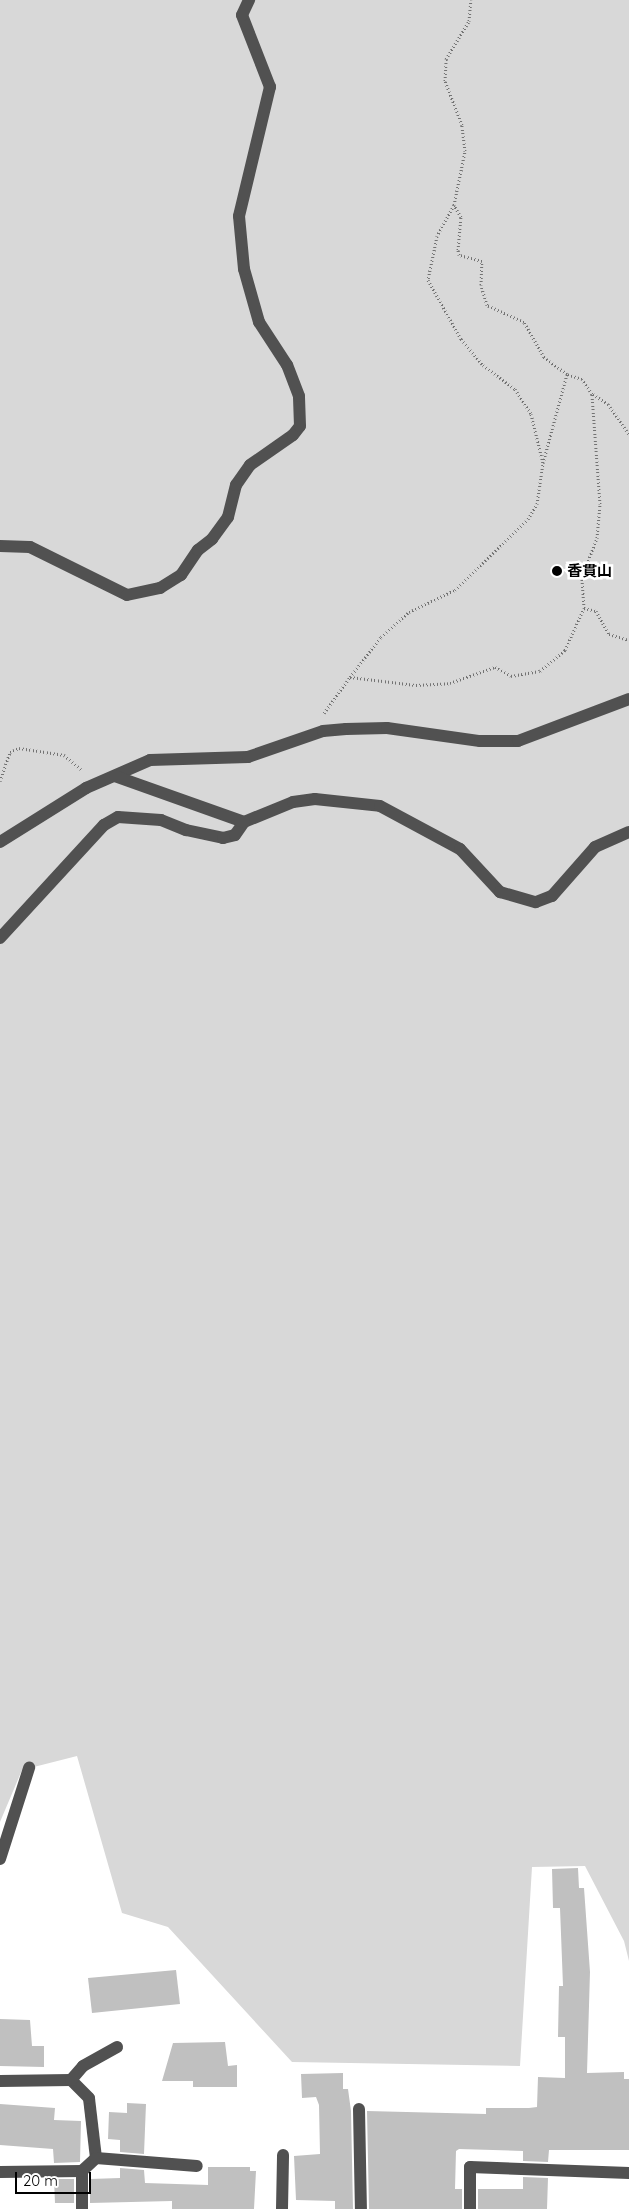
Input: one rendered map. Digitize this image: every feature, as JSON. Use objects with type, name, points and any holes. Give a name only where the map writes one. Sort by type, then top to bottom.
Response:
[{"type":"street","points":[[0,546],[30,547],[127,595],[160,588],[180,575],[198,550],[212,539],[228,516],[236,485],[250,465],[293,435],[300,426],[299,396],[287,365],[259,322],[244,269],[239,216],[270,87],[242,15],[249,0]]},
{"type":"street","points":[[0,842],[86,788],[150,760],[248,757],[323,731],[388,728],[480,741],[518,741],[629,698]]},
{"type":"street","points":[[115,776],[244,822]]},
{"type":"street","points":[[0,938],[104,825],[118,818],[161,820],[186,830],[223,838],[235,835],[244,822],[293,802],[315,799],[380,806],[414,821],[460,849],[500,892],[523,901],[536,902],[552,896],[595,847],[629,832]]},
{"type":"street","points":[[0,1859],[29,1768]]},
{"type":"street","points":[[71,2080],[83,2066],[117,2047]]},
{"type":"street","points":[[0,2081],[71,2080],[89,2098],[96,2158]]},
{"type":"street","points":[[359,2109],[361,2209]]},
{"type":"street","points":[[282,2209],[283,2155]]},
{"type":"street","points":[[0,2172],[82,2171],[96,2158],[197,2166]]},
{"type":"street","points":[[470,2209],[470,2167],[629,2173]]},
{"type":"street","points":[[82,2171],[82,2209]]},
{"type":"path","points":[[470,0],[468,21],[446,59],[446,81],[462,125],[466,151],[454,205],[437,236],[428,280],[461,339],[483,365],[515,389],[531,414],[543,463]]},
{"type":"path","points":[[454,205],[461,217],[459,256],[482,260],[485,266],[481,285],[483,300],[494,310],[524,322],[544,357],[567,374],[582,379],[592,394],[608,404],[629,434]]},
{"type":"path","points":[[323,731],[325,709],[381,637],[409,612],[456,590],[528,519],[537,504],[543,463],[567,374]]},
{"type":"path","points":[[350,677],[416,685],[450,683],[495,667],[511,676],[524,676],[540,671],[566,650],[584,608],[582,577],[596,538],[600,504],[592,394]]},
{"type":"path","points":[[584,608],[596,611],[609,634],[629,640]]},
{"type":"path","points":[[0,781],[10,752],[31,748],[64,755],[82,770],[86,788]]},
{"type":"shaded area","points":[[0,0],[629,0],[629,1961],[624,1941],[585,1866],[532,1867],[520,2066],[292,2062],[168,1927],[122,1913],[77,1756],[22,1770],[0,1822]]},
{"type":"building","points":[[578,1868],[579,1888],[584,1888],[590,1972],[587,2073],[624,2072],[624,2079],[629,2079],[629,2150],[549,2150],[548,2162],[523,2161],[523,2151],[459,2149],[456,2151],[455,2189],[462,2189],[462,2209],[369,2209],[367,2111],[486,2114],[486,2108],[537,2107],[538,2077],[565,2078],[565,2037],[558,2037],[559,1986],[563,1986],[560,1908],[553,1908],[552,1869]]},
{"type":"building","points":[[176,1970],[180,2004],[92,2013],[88,1978]]},
{"type":"building","points":[[0,2019],[30,2020],[32,2046],[44,2046],[44,2067],[0,2066]]},
{"type":"building","points":[[225,2042],[228,2066],[237,2065],[237,2087],[193,2087],[193,2081],[162,2081],[173,2043]]},
{"type":"building","points":[[343,2073],[343,2089],[348,2089],[351,2111],[353,2209],[335,2209],[335,2201],[296,2200],[294,2156],[320,2154],[319,2105],[316,2097],[302,2098],[301,2074]]},
{"type":"building","points":[[127,2103],[146,2104],[144,2154],[120,2152],[120,2140],[108,2139],[109,2112],[127,2113]]},
{"type":"building","points":[[0,2104],[55,2108],[54,2120],[81,2121],[80,2162],[54,2163],[53,2149],[0,2145]]},
{"type":"building","points":[[208,2167],[250,2167],[250,2171],[256,2171],[254,2209],[172,2209],[172,2201],[90,2203],[90,2179],[120,2178],[120,2168],[144,2170],[145,2183],[208,2185]]},
{"type":"building","points":[[523,2177],[548,2178],[547,2209],[478,2209],[478,2189],[523,2189]]},
{"type":"building","points":[[54,2179],[74,2179],[74,2203],[55,2203]]},
{"type":"place","name":"香貫山","points":[[557,571]]}]
